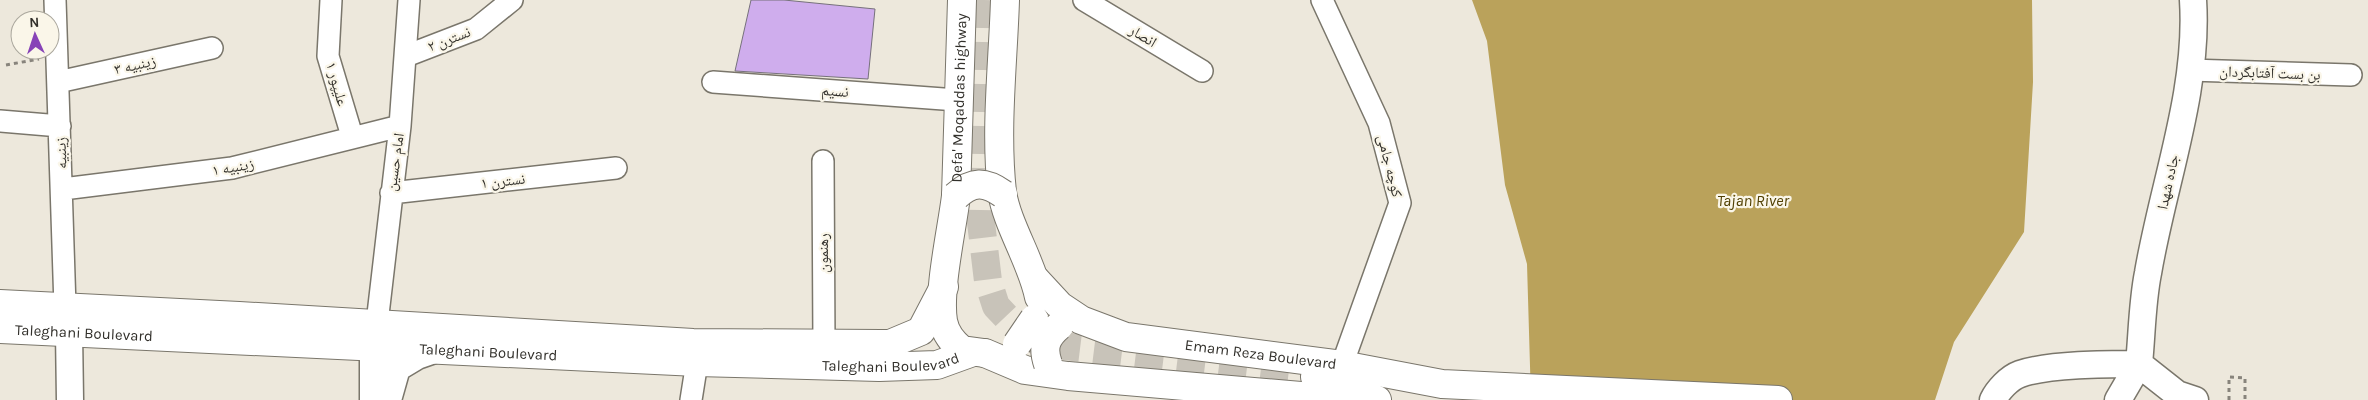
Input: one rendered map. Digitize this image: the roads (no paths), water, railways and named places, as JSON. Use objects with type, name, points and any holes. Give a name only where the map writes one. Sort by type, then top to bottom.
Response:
[{"type":"main road","name":"Defa' Moqaddas highway","points":[[944,287],[960,175],[957,100],[962,0]]},
{"type":"main road","points":[[960,175],[965,188],[979,184],[994,187],[999,173],[1005,0]]},
{"type":"main road","points":[[999,173],[1035,279],[1048,336],[1044,352],[1059,370]]},
{"type":"main road","name":"Emam Reza Boulevard","points":[[1035,279],[1060,306],[1086,322],[1126,337],[1342,365],[1442,384],[1778,400]]},
{"type":"main road","points":[[944,287],[943,315],[946,328],[956,346],[962,350],[979,352],[1025,370],[1059,370],[1330,394],[1361,392],[1377,400]]},
{"type":"main road","name":"Taleghani Boulevard","points":[[0,304],[67,319],[692,343],[890,344],[921,331],[944,287]]},
{"type":"main road","name":"Taleghani Boulevard","points":[[0,329],[67,319]]},
{"type":"main road","points":[[1046,323],[1086,322]]},
{"type":"main road","name":"Taleghani Boulevard","points":[[380,331],[437,349],[697,362],[896,368],[937,365],[979,352],[1017,344],[1046,323]]},
{"type":"street","name":"زینبیه","points":[[55,0],[67,319]]},
{"type":"street","name":"علیپور ۱","points":[[331,0],[328,56],[352,136]]},
{"type":"street","name":"امام حسین","points":[[380,331],[391,194],[400,126],[409,0]]},
{"type":"street","name":"نسترن ۲","points":[[406,56],[476,29],[512,0]]},
{"type":"street","name":"انصار","points":[[1084,0],[1202,72]]},
{"type":"street","name":"کوچه جامی","points":[[1322,0],[1379,123],[1400,204],[1342,365]]},
{"type":"street","name":"جاده شهدا","points":[[2139,364],[2147,274],[2174,152],[2189,70],[2193,0]]},
{"type":"street","name":"زینبیه ۳","points":[[58,82],[212,48]]},
{"type":"street","name":"بن بست آفتابگردان","points":[[2189,70],[2351,75]]},
{"type":"street","name":"نسیم","points":[[713,82],[957,100]]},
{"type":"street","points":[[0,121],[60,126]]},
{"type":"street","name":"زینبیه ۱","points":[[62,189],[232,168],[308,151],[352,136],[400,126]]},
{"type":"street","name":"رهنمون","points":[[823,161],[824,345]]},
{"type":"street","name":"نسترن ۱","points":[[391,194],[616,168]]},
{"type":"street","points":[[67,319],[70,400]]},
{"type":"street","points":[[373,400],[380,331]]},
{"type":"street","points":[[388,400],[397,368],[417,356],[437,349]]},
{"type":"street","points":[[691,400],[697,362]]},
{"type":"street","points":[[2118,400],[2139,364]]},
{"type":"street","points":[[1993,400],[1998,390],[2019,374],[2044,369],[2139,364],[2178,394],[2195,400]]},
{"type":"water","name":"Tajan River","points":[[1472,0],[2032,0],[2033,82],[2024,232],[1954,342],[1935,400],[1531,400],[1527,264],[1505,185],[1487,41]]},
{"type":"tunnel","points":[[983,0],[980,214],[988,281],[996,306],[1015,326],[1040,343],[1315,377]]}]
